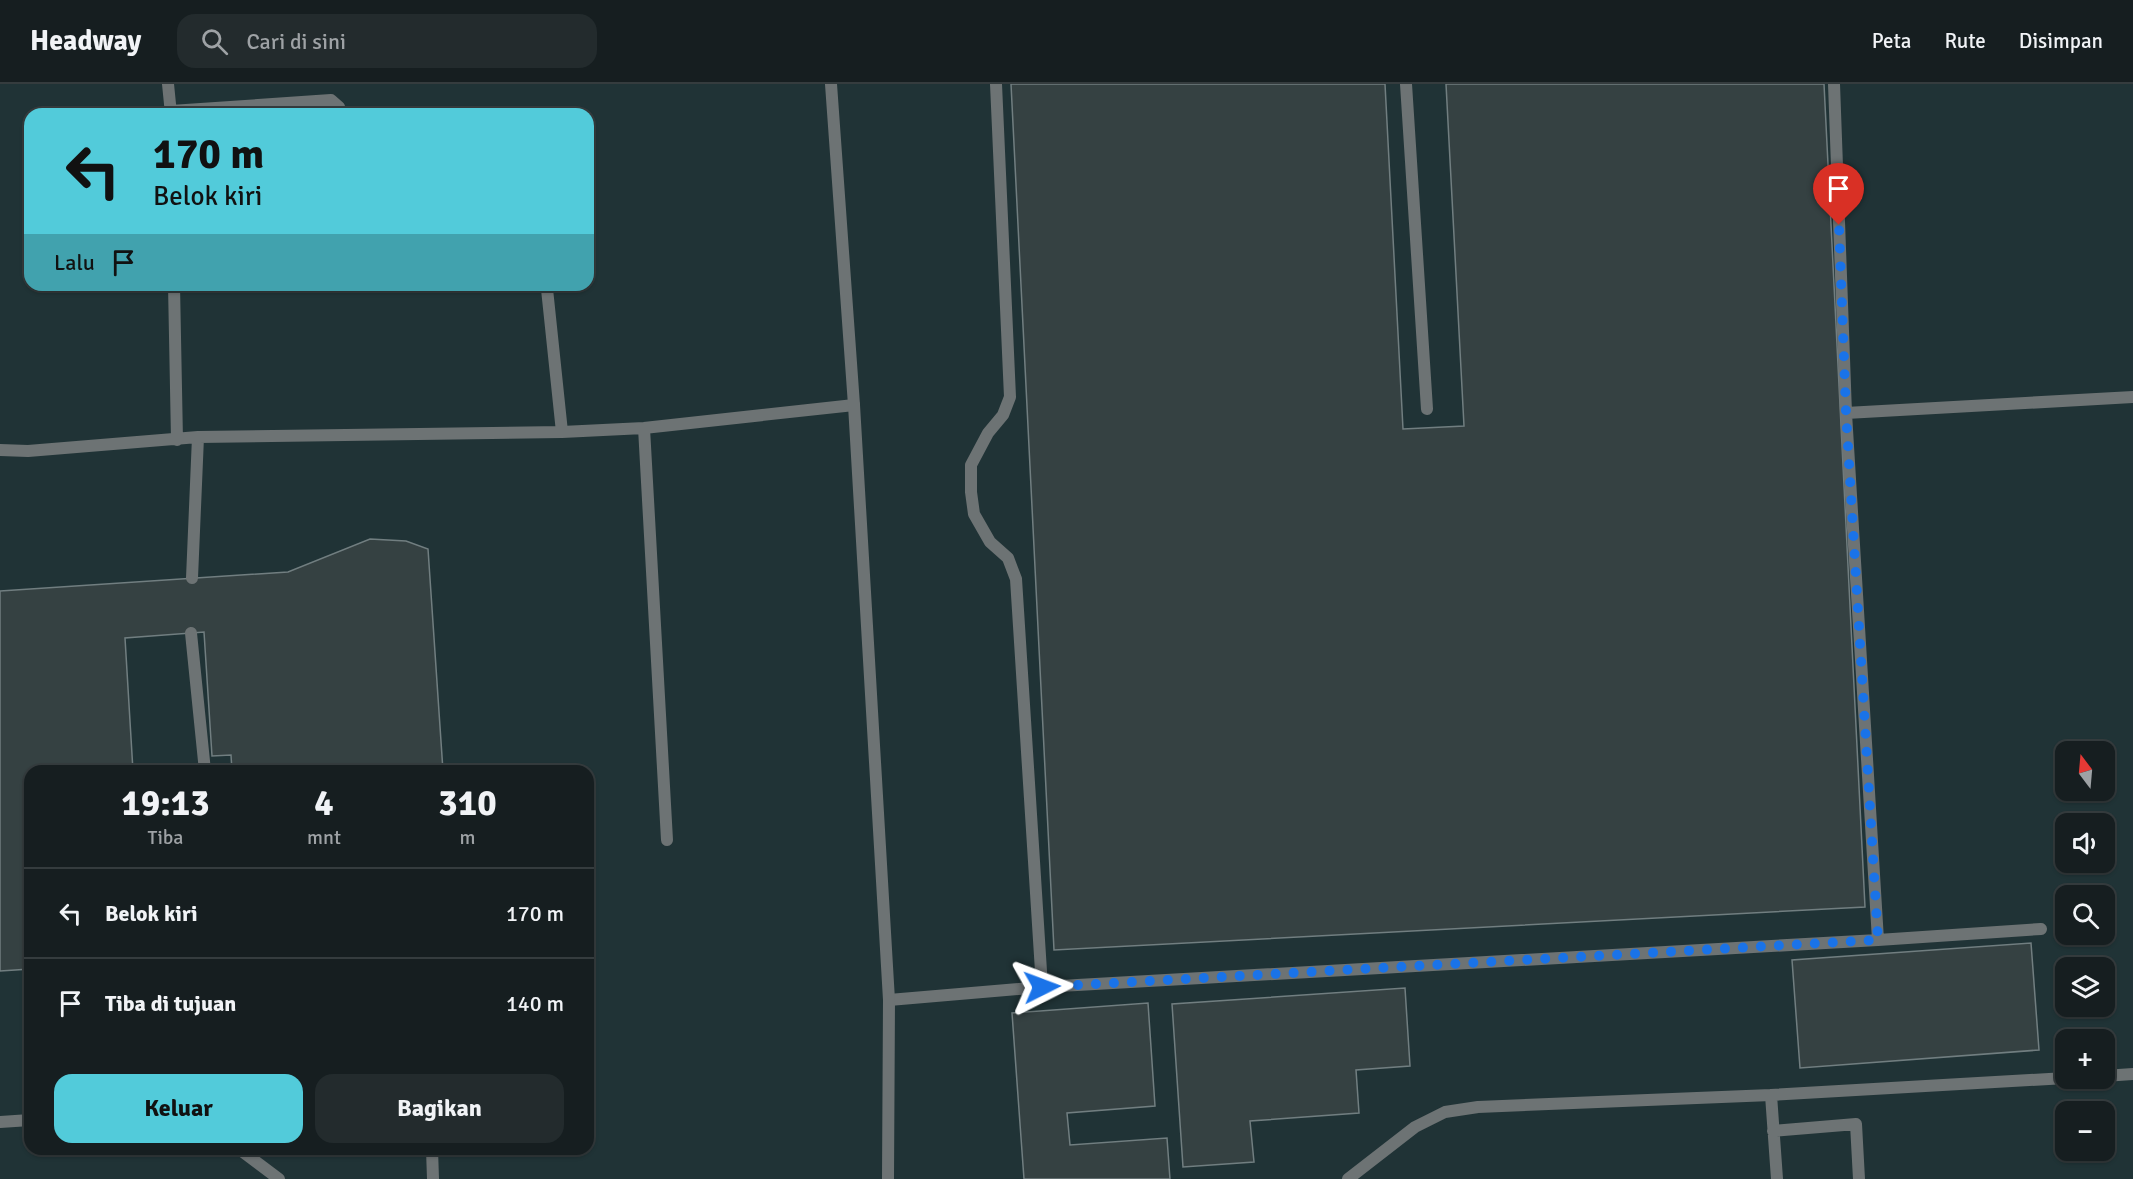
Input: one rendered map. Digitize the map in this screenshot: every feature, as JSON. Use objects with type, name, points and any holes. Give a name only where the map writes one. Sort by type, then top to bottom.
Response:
[{"type":"street","points":[[168,84],[171,108]]},
{"type":"street","points":[[831,84],[854,405],[889,1000],[888,1179]]},
{"type":"street","points":[[996,84],[1010,397],[1003,415],[988,432],[971,465],[971,492],[974,514],[990,542],[1008,558],[1017,579],[1042,987]]},
{"type":"street","points":[[1406,84],[1427,409]]},
{"type":"street","points":[[1834,84],[1846,413],[1878,940]]},
{"type":"street","points":[[224,108],[331,100],[339,108]]},
{"type":"street","points":[[174,291],[177,440]]},
{"type":"street","points":[[546,291],[562,432]]},
{"type":"street","points":[[1846,413],[2133,397]]},
{"type":"street","points":[[0,450],[28,451],[198,437],[562,432],[644,428],[854,405]]},
{"type":"street","points":[[644,428],[667,840]]},
{"type":"street","points":[[192,578],[198,437]]},
{"type":"street","points":[[191,633],[205,765]]},
{"type":"street","points":[[889,1000],[1042,987],[1878,940],[2041,928]]},
{"type":"street","points":[[2115,1075],[2133,1074]]},
{"type":"street","points":[[1348,1179],[1415,1127],[1444,1112],[1478,1107],[1771,1095],[2055,1079]]},
{"type":"street","points":[[1771,1095],[1777,1179]]},
{"type":"street","points":[[0,1122],[24,1120]]},
{"type":"street","points":[[1773,1131],[1856,1124],[1859,1179]]},
{"type":"street","points":[[247,1155],[279,1179]]},
{"type":"street","points":[[432,1155],[433,1179]]},
{"type":"shaded area","points":[[0,84],[2133,84],[2133,1179],[0,1179]]},
{"type":"building","points":[[1011,84],[1385,84],[1403,429],[1464,426],[1446,84],[1824,84],[1865,907],[1054,950]]},
{"type":"building","points":[[370,539],[406,541],[428,549],[443,765],[232,765],[231,755],[212,756],[204,632],[125,638],[133,765],[24,765],[24,969],[0,971],[0,591],[288,572]]},
{"type":"building","points":[[2031,943],[2039,1050],[1800,1068],[1792,960]]},
{"type":"building","points":[[1405,988],[1410,1066],[1356,1070],[1359,1113],[1250,1121],[1254,1162],[1183,1167],[1172,1004]]},
{"type":"building","points":[[1148,1003],[1155,1106],[1067,1113],[1070,1145],[1167,1138],[1170,1179],[1024,1179],[1012,1013]]},
{"type":"route","points":[[1042,987],[1878,940],[1846,413],[1839,225]]}]
